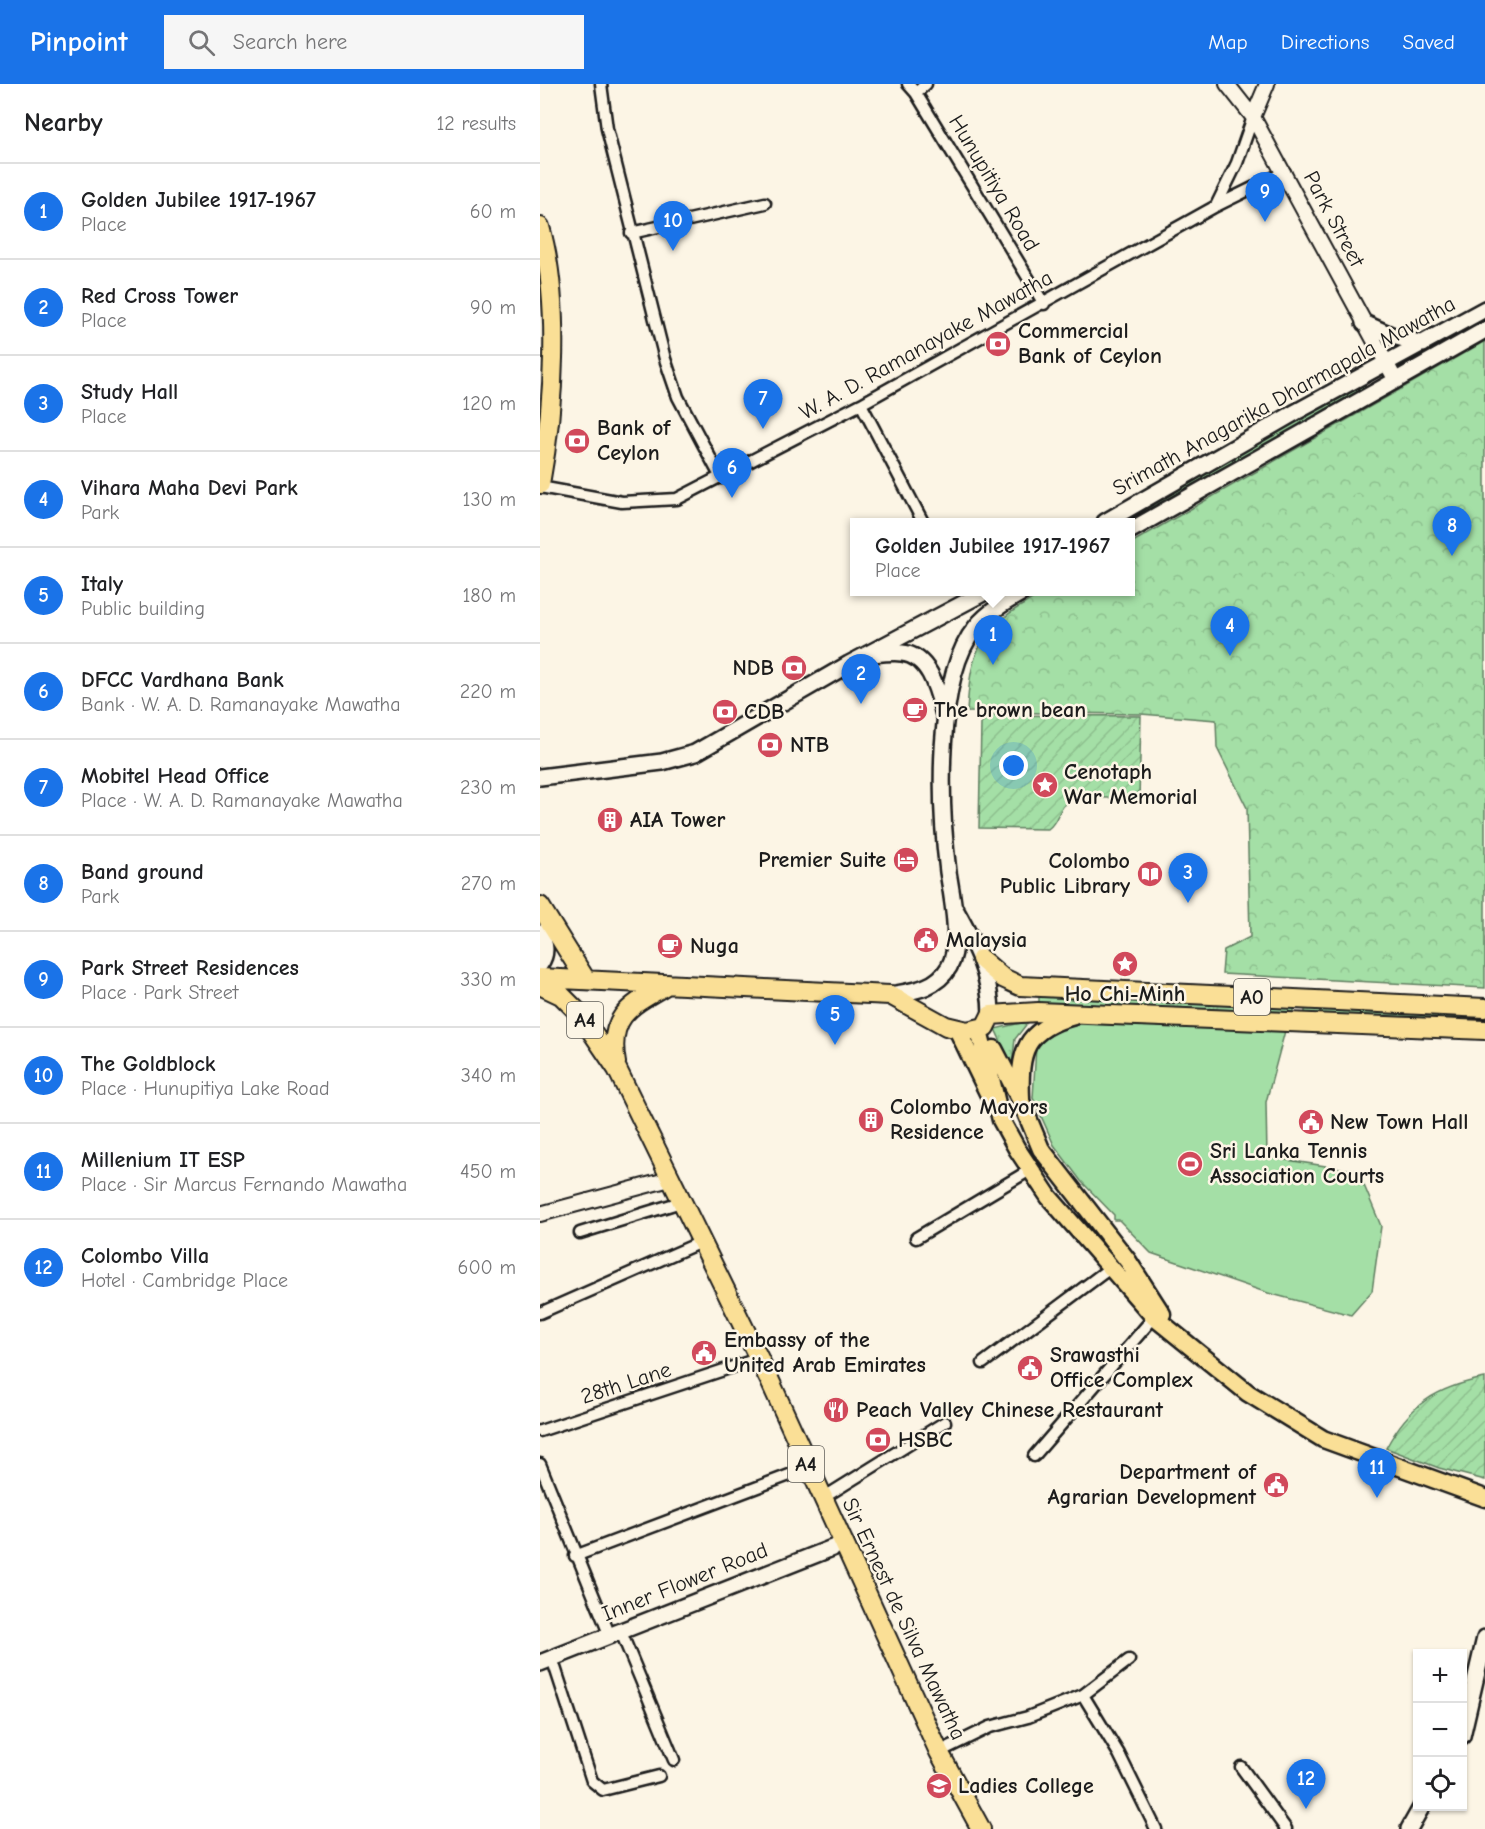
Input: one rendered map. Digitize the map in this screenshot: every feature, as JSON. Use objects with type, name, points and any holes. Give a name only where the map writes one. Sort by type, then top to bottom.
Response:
[{"type":"highway","points":[[540,227],[546,253],[546,319],[553,372],[540,485]]},
{"type":"highway","name":"A4","points":[[540,906],[586,980]]},
{"type":"highway","name":"A0","points":[[981,959],[1003,978],[1020,986],[1485,1008]]},
{"type":"highway","name":"A0","points":[[540,978],[890,995],[946,1026],[957,1029],[1086,1013],[1485,1030]]},
{"type":"highway","name":"Sir Ernest de Silva Mawatha","points":[[617,1069],[613,1045],[616,1027],[626,1010],[668,984]]},
{"type":"highway","name":"Sir Ernest de Silva Mawatha","points":[[540,985],[561,995],[579,1013],[617,1069],[757,1359],[770,1381],[807,1468],[845,1543],[939,1752],[981,1829]]},
{"type":"main road","name":"Srimath Anagarika Dharmapala Mawatha","points":[[1112,518],[1485,309]]},
{"type":"main road","points":[[1364,323],[1387,334],[1423,344]]},
{"type":"main road","name":"Srimath Anagarika Dharmapala Mawatha","points":[[1135,528],[1485,330]]},
{"type":"main road","points":[[890,995],[931,986],[948,968],[954,950],[953,905],[944,840],[945,716],[960,654],[975,628],[986,615],[1015,596]]},
{"type":"main road","points":[[540,777],[662,762],[695,753],[871,654],[963,597]]},
{"type":"main road","points":[[871,654],[904,653],[925,666],[936,686],[945,716]]},
{"type":"main road","points":[[953,905],[981,959],[991,997],[985,1024],[1001,1120]]},
{"type":"main road","points":[[540,932],[545,950],[545,957],[540,963]]},
{"type":"main road","points":[[1021,1101],[1020,1066],[1028,1043],[1055,1021],[1086,1013]]},
{"type":"main road","points":[[985,1024],[1000,1066],[1021,1101],[1041,1149],[1128,1261],[1176,1336]]},
{"type":"main road","points":[[957,1029],[1001,1120],[1030,1170],[1049,1197],[1154,1317],[1248,1393],[1323,1438],[1485,1498]]},
{"type":"main road","name":"Inner Flower Road","points":[[546,1660],[845,1543]]},
{"type":"main road","points":[[1467,1715],[1485,1638]]},
{"type":"main road","points":[[1409,1829],[1419,1811]]},
{"type":"street","points":[[601,84],[607,129],[631,232],[665,359],[678,397],[721,478]]},
{"type":"street","name":"Hunupitiya Road","points":[[908,84],[916,93],[1044,304]]},
{"type":"street","points":[[916,93],[926,84]]},
{"type":"street","name":"Park Street","points":[[1227,84],[1253,117],[1285,172],[1395,379]]},
{"type":"street","points":[[1216,206],[1237,163],[1267,84]]},
{"type":"street","name":"W. A. D. Ramanayake Mawatha","points":[[540,485],[622,502],[677,499],[861,404],[1044,304],[1216,206],[1285,172]]},
{"type":"street","points":[[631,232],[765,203]]},
{"type":"street","points":[[861,404],[921,518]]},
{"type":"street","points":[[916,1238],[1030,1170]]},
{"type":"street","points":[[540,1214],[670,1179]]},
{"type":"street","points":[[580,1233],[681,1202]]},
{"type":"street","points":[[540,1313],[701,1242]]},
{"type":"street","points":[[983,1363],[1110,1268]]},
{"type":"street","points":[[1034,1456],[1154,1317]]},
{"type":"street","name":"28th Lane","points":[[540,1431],[757,1359]]},
{"type":"street","points":[[823,1498],[945,1422]]},
{"type":"street","points":[[540,1464],[575,1556],[615,1634],[674,1760]]},
{"type":"street","points":[[575,1556],[807,1468]]},
{"type":"street","points":[[546,1660],[592,1781],[603,1790],[658,1776]]},
{"type":"street","points":[[939,1752],[990,1727],[1028,1717],[1083,1695],[1129,1660]]},
{"type":"street","points":[[1083,1695],[1119,1754],[1156,1829]]},
{"type":"street","points":[[1241,1767],[1286,1829]]},
{"type":"green space","points":[[1485,341],[1485,988],[1222,974],[1224,950],[1250,937],[1247,808],[1217,748],[1216,720],[1141,714],[967,712],[973,663],[985,637],[995,626],[1038,596],[1135,596],[1135,541]]},
{"type":"green space","points":[[1363,384],[1365,387],[1133,518],[1124,518]]},
{"type":"green space","points":[[989,715],[1141,716],[1139,799],[1073,800],[1064,806],[1048,829],[979,828],[981,724]]},
{"type":"green space","points":[[1039,996],[1293,1006],[1293,1012],[1039,1003]]},
{"type":"green space","points":[[1305,1005],[1485,1013],[1485,1021],[1305,1013]]},
{"type":"green space","points":[[1029,1021],[1015,1039],[1012,1065],[995,1029]]},
{"type":"green space","name":"Sri Lanka Tennis Association Courts","points":[[1095,1021],[1247,1026],[1285,1031],[1266,1102],[1267,1157],[1358,1171],[1381,1226],[1372,1291],[1351,1315],[1268,1293],[1151,1253],[1119,1220],[1114,1220],[1114,1215],[1081,1181],[1054,1145],[1033,1098],[1036,1046],[1059,1024]]},
{"type":"green space","points":[[1485,1378],[1485,1480],[1439,1468],[1386,1448],[1404,1420],[1426,1400],[1452,1387]]},
{"type":"place","name":"Park Street Residences","points":[[1265,222]]},
{"type":"place","name":"The Goldblock","points":[[673,251]]},
{"type":"place","name":"Commercial Bank of Ceylon","points":[[998,344]]},
{"type":"place","name":"Mobitel Head Office","points":[[763,429]]},
{"type":"place","name":"Bank of Ceylon","points":[[577,441]]},
{"type":"place","name":"DFCC Vardhana Bank","points":[[732,498]]},
{"type":"place","name":"Band ground","points":[[1452,556]]},
{"type":"place","name":"Vihara Maha Devi Park","points":[[1230,656]]},
{"type":"place","name":"Golden Jubilee 1917-1967","points":[[993,665]]},
{"type":"place","name":"NDB","points":[[794,668]]},
{"type":"place","name":"Red Cross Tower","points":[[861,704]]},
{"type":"place","name":"The brown bean","points":[[915,710]]},
{"type":"place","name":"CDB","points":[[725,712]]},
{"type":"place","name":"NTB","points":[[770,745]]},
{"type":"place","name":"Cenotaph War Memorial","points":[[1045,785]]},
{"type":"place","name":"AIA Tower","points":[[610,820]]},
{"type":"place","name":"Premier Suite","points":[[906,860]]},
{"type":"place","name":"Colombo Public Library","points":[[1150,874]]},
{"type":"place","name":"Study Hall","points":[[1188,903]]},
{"type":"place","name":"Malaysia","points":[[926,940]]},
{"type":"place","name":"Nuga","points":[[670,946]]},
{"type":"place","name":"Ho Chi-Minh","points":[[1125,964]]},
{"type":"place","name":"Italy","points":[[835,1045]]},
{"type":"place","name":"Colombo Mayors Residence","points":[[871,1120]]},
{"type":"place","name":"New Town Hall","points":[[1311,1122]]},
{"type":"place","name":"Sri Lanka Tennis Association Courts","points":[[1190,1164]]},
{"type":"place","name":"Embassy of the United Arab Emirates","points":[[704,1353]]},
{"type":"place","name":"Srawasthi Office Complex","points":[[1030,1368]]},
{"type":"place","name":"Peach Valley Chinese Restaurant","points":[[836,1410]]},
{"type":"place","name":"HSBC","points":[[878,1440]]},
{"type":"place","name":"Department of Agrarian Development","points":[[1276,1485]]},
{"type":"place","name":"Millenium IT ESP","points":[[1377,1498]]},
{"type":"place","name":"Ladies College","points":[[939,1786]]},
{"type":"place","name":"Colombo Villa","points":[[1306,1809]]}]
